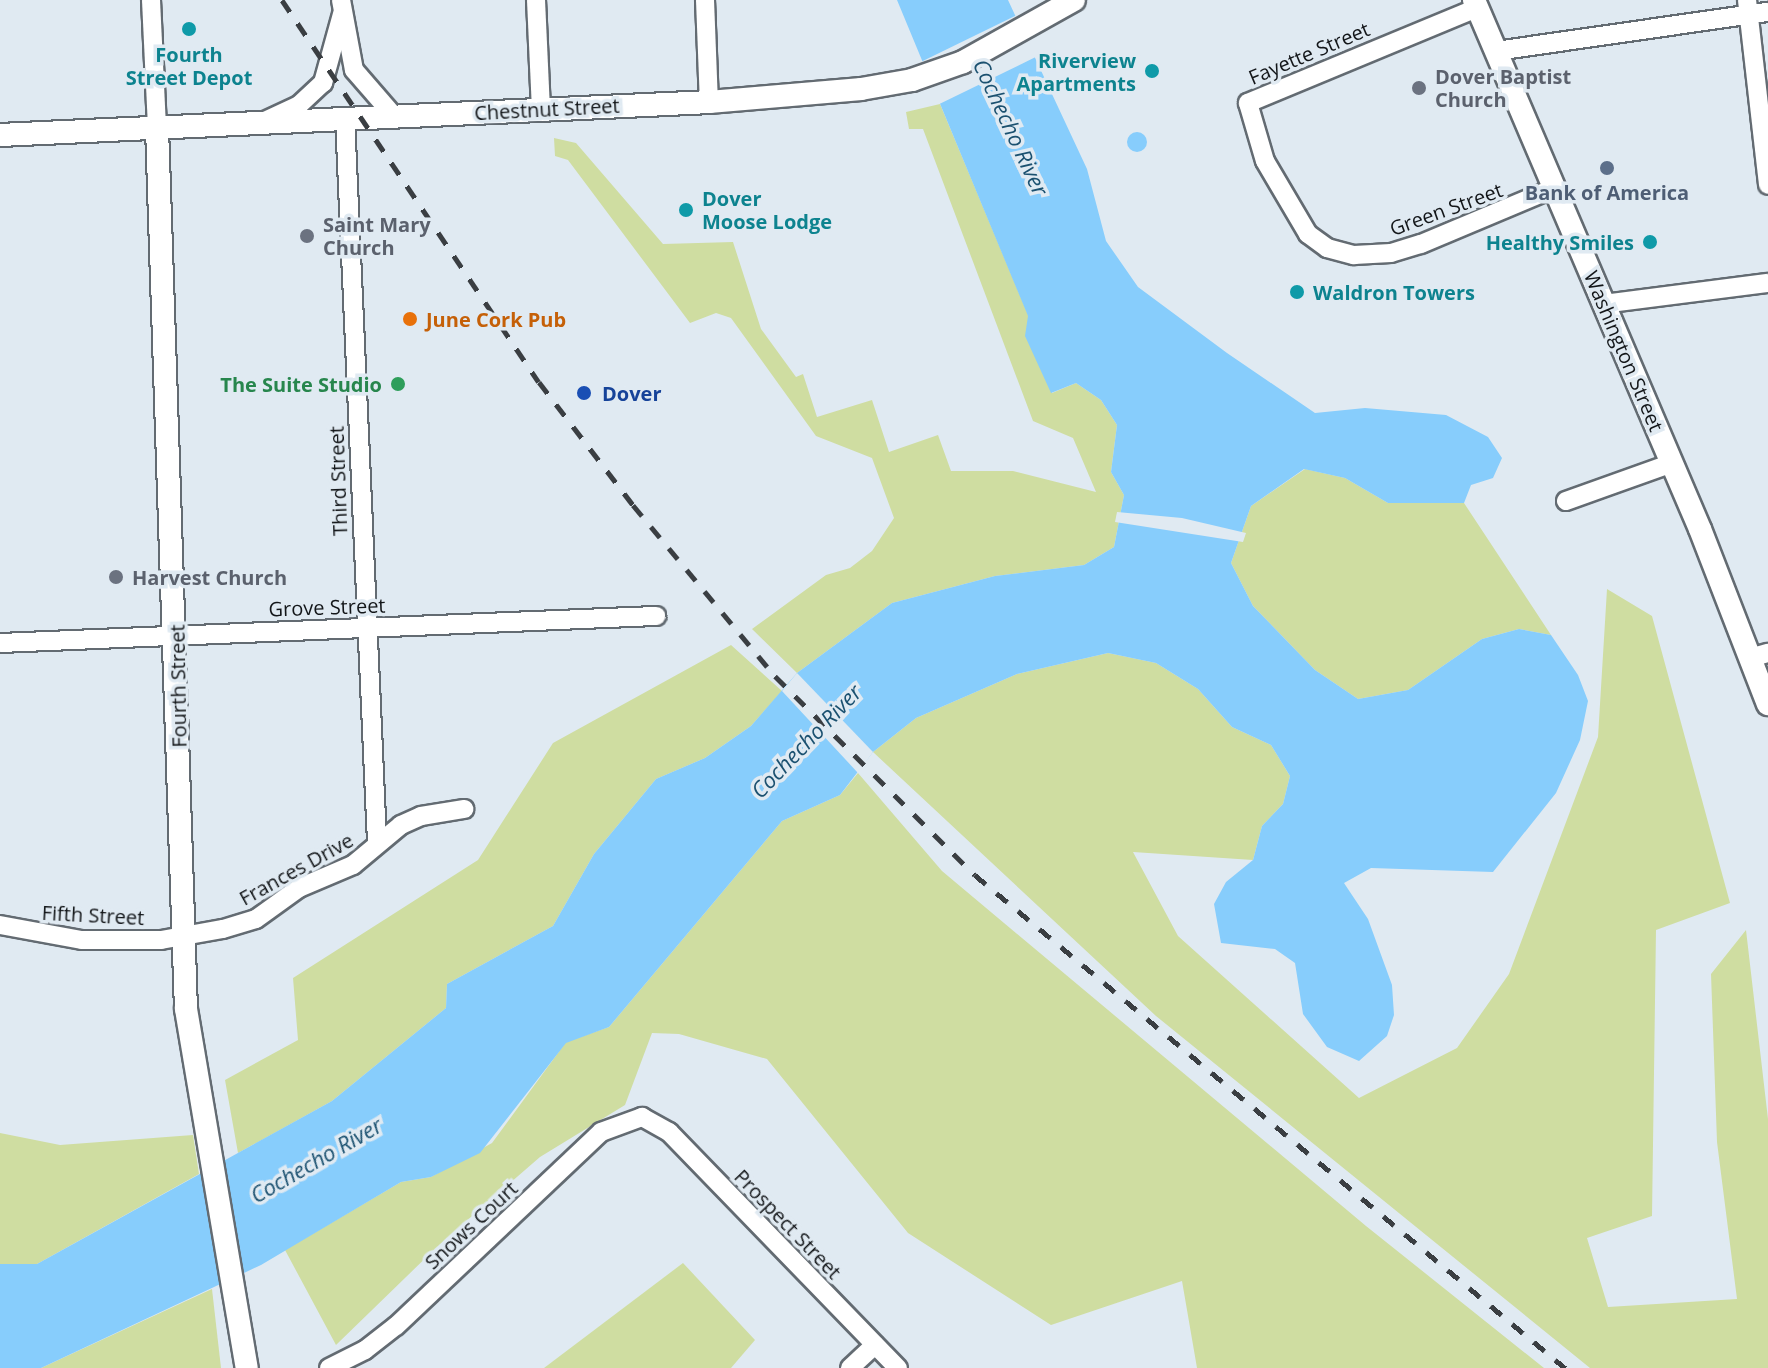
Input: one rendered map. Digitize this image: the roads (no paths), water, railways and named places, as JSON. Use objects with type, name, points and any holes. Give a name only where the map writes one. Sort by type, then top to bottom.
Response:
[{"type":"street","name":"Fourth Street","points":[[151,0],[177,635],[189,1040],[247,1368]]},
{"type":"street","points":[[536,0],[541,110]]},
{"type":"street","points":[[705,0],[709,102]]},
{"type":"street","name":"Washington Street","points":[[1476,4],[1672,463],[1759,656],[1768,704]]},
{"type":"street","name":"Fayette Street","points":[[1248,103],[1476,4]]},
{"type":"street","name":"Chestnut Street","points":[[0,135],[709,102],[912,80],[987,52],[1065,6]]},
{"type":"street","points":[[341,7],[354,70],[394,116]]},
{"type":"street","points":[[263,122],[299,105],[323,83],[341,7]]},
{"type":"street","points":[[1496,51],[1748,7],[1768,12]]},
{"type":"street","points":[[1748,7],[1768,185]]},
{"type":"street","name":"Green Street","points":[[1248,103],[1265,161],[1295,219],[1308,234],[1341,253],[1405,250],[1554,188]]},
{"type":"street","name":"Third Street","points":[[345,118],[377,842]]},
{"type":"street","points":[[1603,304],[1768,283]]},
{"type":"street","points":[[1566,501],[1672,463]]},
{"type":"street","name":"Grove Street","points":[[0,643],[656,616]]},
{"type":"street","name":"Frances Drive","points":[[184,937],[256,919],[299,888],[353,865],[377,842],[421,816],[464,809]]},
{"type":"street","name":"Fifth Street","points":[[0,925],[82,940],[184,937]]},
{"type":"street","name":"Prospect Street","points":[[642,1117],[669,1132],[898,1368]]},
{"type":"street","name":"Snows Court","points":[[329,1368],[365,1350],[396,1326],[601,1132],[642,1117]]},
{"type":"street","points":[[850,1368],[875,1345]]},
{"type":"water","name":"Cochecho River","points":[[897,0],[1008,0],[1087,169],[1106,241],[1138,287],[1227,353],[1315,413],[1365,408],[1446,415],[1488,437],[1502,458],[1493,478],[1471,485],[1464,503],[1388,503],[1345,478],[1304,469],[1251,506],[1231,563],[1253,606],[1315,670],[1358,699],[1408,690],[1482,639],[1519,629],[1551,635],[1578,675],[1588,701],[1580,740],[1556,793],[1493,872],[1371,868],[1344,883],[1368,919],[1392,985],[1394,1015],[1387,1036],[1359,1061],[1327,1047],[1303,1014],[1295,963],[1275,949],[1221,943],[1214,904],[1226,882],[1253,860],[1262,826],[1283,804],[1290,776],[1271,745],[1232,727],[1198,689],[1156,663],[1108,653],[1017,674],[916,718],[873,752],[840,795],[782,821],[609,1027],[566,1043],[480,1153],[431,1177],[401,1182],[261,1265],[41,1368],[0,1368],[0,1264],[37,1264],[332,1101],[446,1008],[447,984],[553,926],[594,854],[656,779],[705,758],[751,726],[797,673],[892,603],[995,576],[1084,565],[1114,547],[1124,495],[1111,472],[1117,425],[1101,400],[1076,383],[1051,393],[1025,336],[1028,316]]},
{"type":"water","points":[[1137,132],[1144,135],[1147,142],[1144,149],[1137,152],[1130,149],[1127,142],[1130,135]]},
{"type":"railway","points":[[282,0],[539,382],[633,505],[775,676],[975,875],[1565,1368]]},
{"type":"place","name":"Fourth Street Depot","points":[[189,29]]},
{"type":"place","name":"Riverview Apartments","points":[[1152,71]]},
{"type":"place","name":"Dover Baptist Church","points":[[1419,88]]},
{"type":"place","name":"Bank of America","points":[[1607,168]]},
{"type":"place","name":"Dover Moose Lodge","points":[[686,210]]},
{"type":"place","name":"Saint Mary Church","points":[[307,236]]},
{"type":"place","name":"Healthy Smiles","points":[[1650,242]]},
{"type":"place","name":"Waldron Towers","points":[[1297,292]]},
{"type":"place","name":"June Cork Pub","points":[[410,319]]},
{"type":"place","name":"The Suite Studio","points":[[398,384]]},
{"type":"place","name":"Dover","points":[[584,393]]},
{"type":"place","name":"Harvest Church","points":[[116,577]]}]
